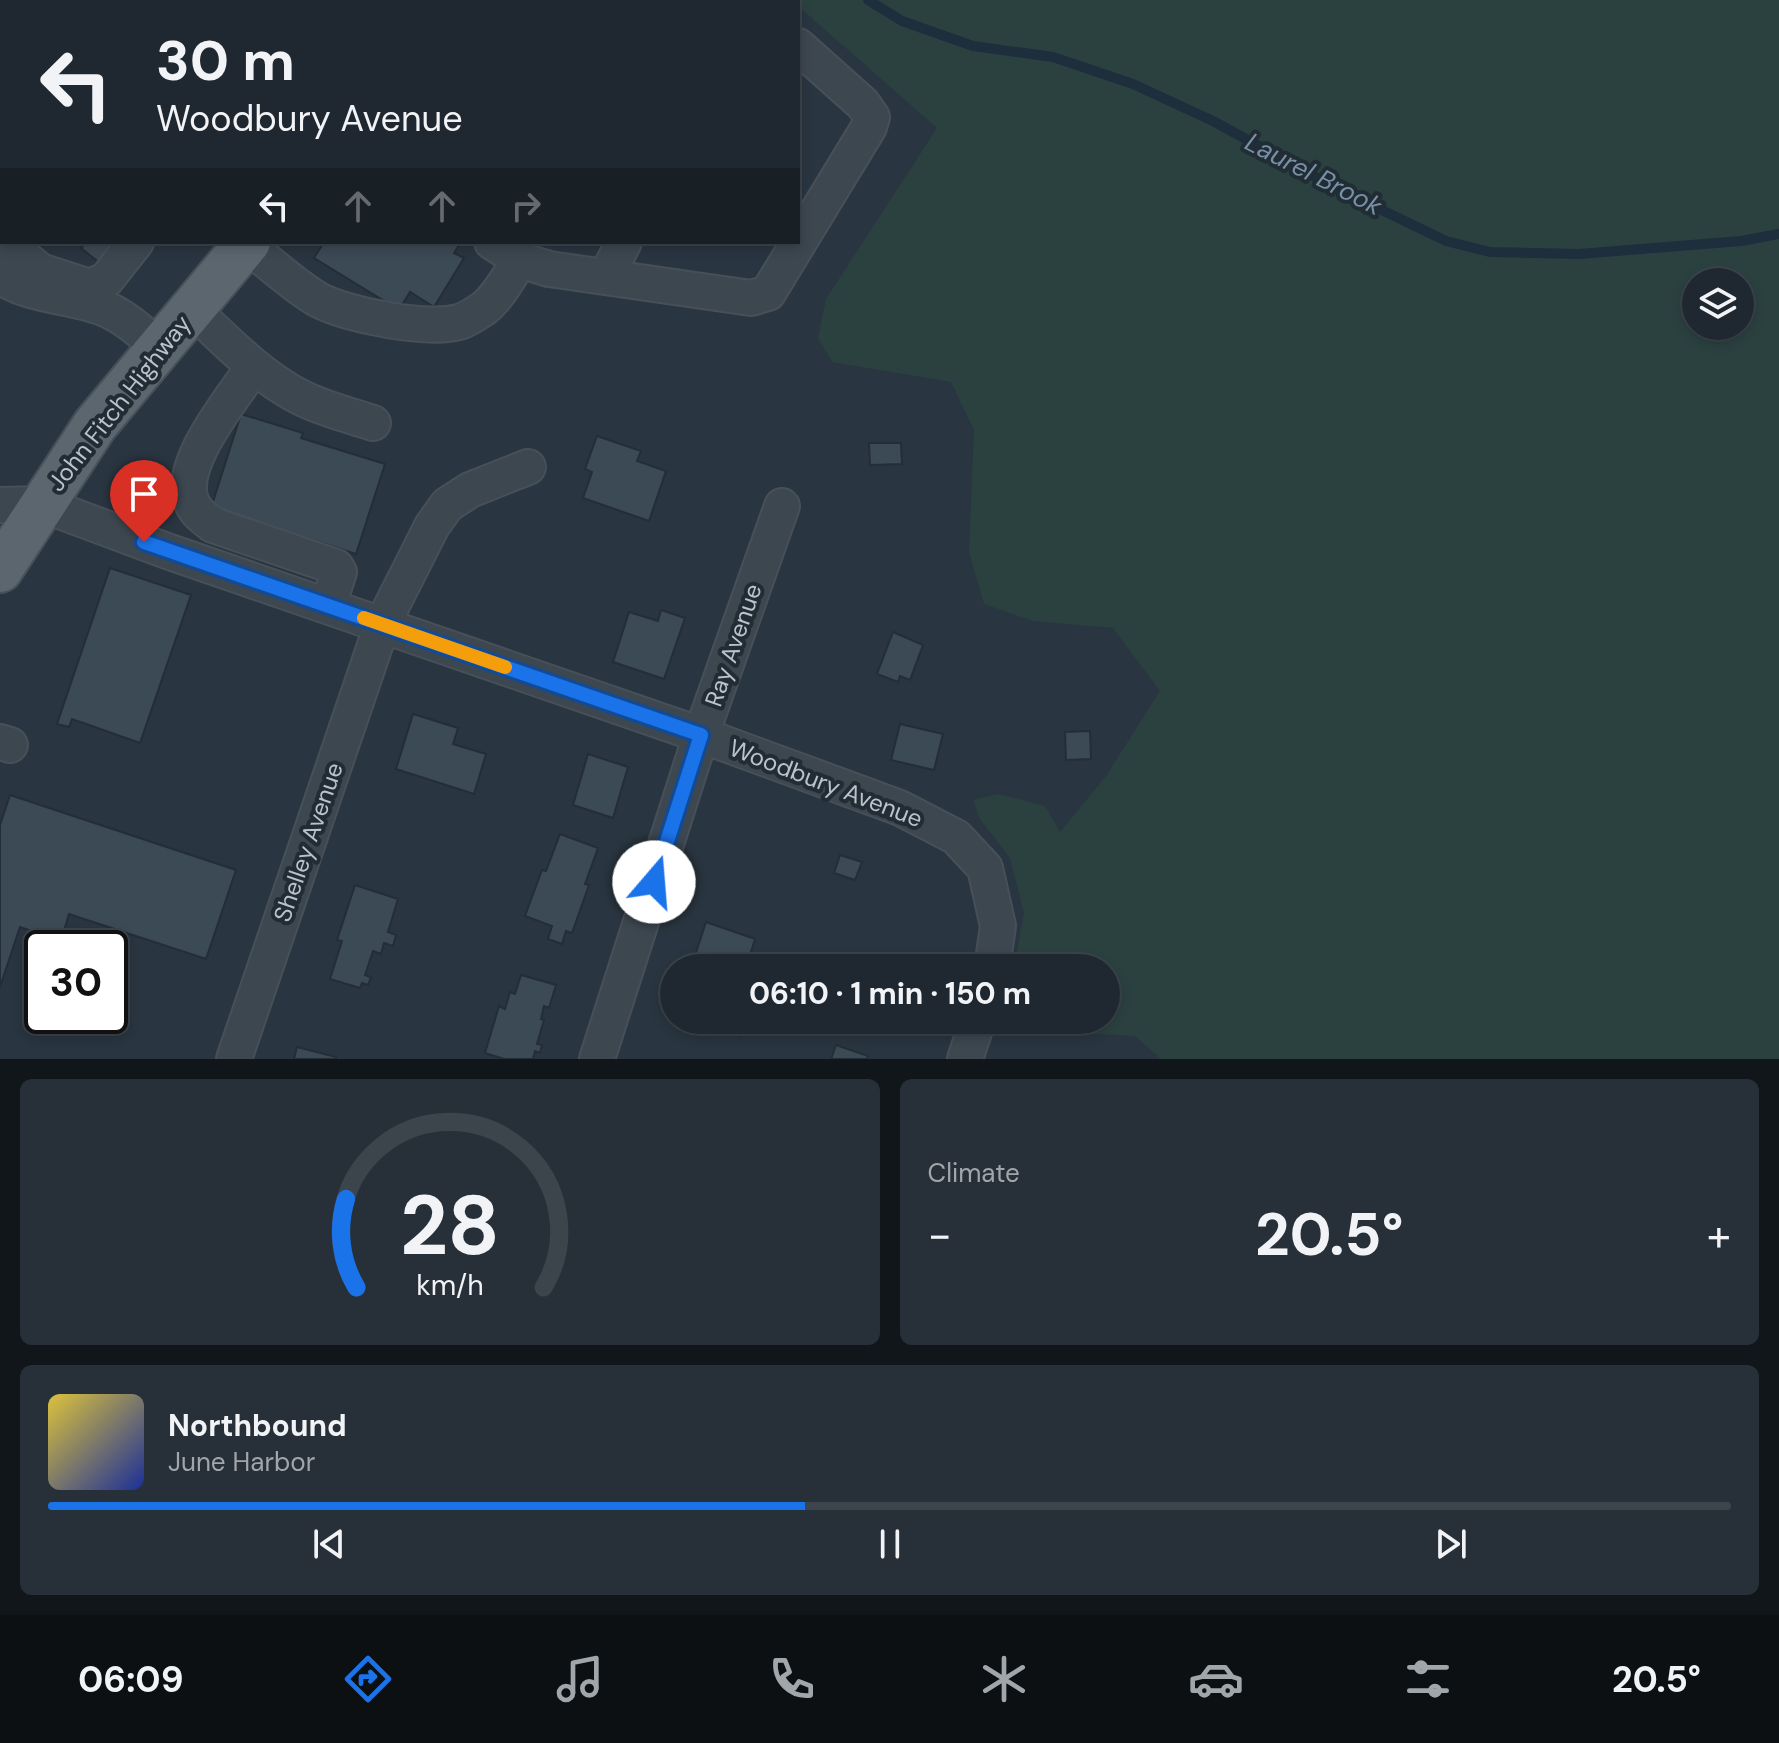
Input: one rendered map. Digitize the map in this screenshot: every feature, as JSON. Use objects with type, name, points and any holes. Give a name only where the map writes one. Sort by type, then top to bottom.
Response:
[{"type":"main road","name":"John Fitch Highway","points":[[0,570],[21,504],[95,425],[245,244]]},
{"type":"street","points":[[800,48],[863,104],[872,117],[800,243]]},
{"type":"street","points":[[8,244],[40,271],[90,287],[106,280],[134,244]]},
{"type":"street","points":[[102,308],[157,244]]},
{"type":"street","points":[[247,244],[315,298],[341,308],[405,323],[441,324],[460,322],[491,302],[506,251],[549,269],[751,298],[762,297],[774,288],[799,244]]},
{"type":"street","points":[[606,277],[623,244]]},
{"type":"street","points":[[0,276],[29,289],[102,308],[124,319],[159,347]]},
{"type":"street","points":[[192,309],[254,366],[302,398],[373,423]]},
{"type":"street","points":[[254,366],[196,454],[188,487],[191,501],[202,517],[213,525],[336,567],[339,572],[328,606]]},
{"type":"street","name":"Shelley Avenue","points":[[234,1059],[382,625],[432,526],[447,505],[470,490],[528,467]]},
{"type":"street","name":"Woodbury Avenue","points":[[21,504],[701,735],[900,808],[956,837],[985,868],[998,926],[994,954]]},
{"type":"street","name":"Ray Avenue","points":[[597,1059],[701,735],[782,506]]},
{"type":"street","points":[[200,563],[213,525]]},
{"type":"street","points":[[965,1059],[973,1034]]},
{"type":"green space","points":[[800,0],[1779,0],[1779,1059],[1161,1059],[1135,1036],[1096,1034],[1120,1034],[1120,954],[1017,954],[1024,913],[1010,858],[980,819],[973,800],[998,794],[1045,806],[1060,832],[1106,776],[1160,691],[1113,628],[1033,621],[984,604],[969,552],[974,430],[951,382],[832,362],[818,338],[826,299],[937,128],[800,8]]},
{"type":"building","points":[[85,244],[123,244],[107,269],[81,248]]},
{"type":"building","points":[[323,244],[460,244],[454,253],[464,258],[434,307],[410,292],[399,310],[314,258]]},
{"type":"building","points":[[241,414],[303,433],[301,438],[385,464],[356,554],[211,508]]},
{"type":"building","points":[[597,436],[641,451],[637,461],[666,471],[649,521],[583,498],[592,472],[585,469]]},
{"type":"building","points":[[869,443],[901,443],[902,464],[870,465]]},
{"type":"building","points":[[110,568],[191,595],[140,743],[72,719],[69,727],[57,724]]},
{"type":"building","points":[[661,610],[685,618],[664,679],[613,662],[629,612],[658,621]]},
{"type":"building","points":[[893,632],[923,645],[910,680],[900,676],[898,682],[877,674]]},
{"type":"building","points":[[413,714],[458,728],[453,744],[486,754],[474,794],[396,769]]},
{"type":"building","points":[[900,724],[943,734],[934,770],[891,760]]},
{"type":"building","points":[[1090,731],[1091,759],[1066,760],[1065,732]]},
{"type":"building","points":[[588,754],[628,767],[613,818],[573,805]]},
{"type":"building","points":[[10,795],[236,870],[206,959],[128,933],[128,930],[118,930],[69,914],[64,930],[20,927],[0,987],[0,825]]},
{"type":"building","points":[[560,834],[598,848],[572,933],[566,931],[562,944],[548,939],[552,926],[525,916],[542,870],[546,871]]},
{"type":"building","points":[[840,855],[862,862],[855,880],[834,873]]},
{"type":"building","points":[[355,885],[398,899],[388,932],[396,935],[393,946],[384,943],[381,954],[373,951],[365,975],[371,977],[368,985],[362,983],[360,988],[330,979],[342,941],[337,940]]},
{"type":"building","points":[[706,922],[755,939],[750,954],[696,954]]},
{"type":"building","points":[[521,975],[556,985],[549,1008],[544,1006],[541,1019],[544,1020],[537,1044],[542,1045],[540,1053],[535,1051],[533,1059],[504,1059],[485,1053],[499,1006],[505,1009],[510,992],[515,994]]},
{"type":"building","points":[[836,1045],[868,1056],[867,1059],[831,1059]]},
{"type":"building","points":[[297,1047],[336,1057],[336,1059],[294,1059]]},
{"type":"waterway","name":"Laurel Brook","points":[[868,0],[902,21],[973,46],[1053,57],[1133,84],[1213,121],[1328,184],[1446,241],[1490,252],[1579,254],[1741,241],[1779,234]]},
{"type":"slow traffic","points":[[364,618],[505,667]]},
{"type":"route","points":[[144,542],[701,735],[654,882]]}]
